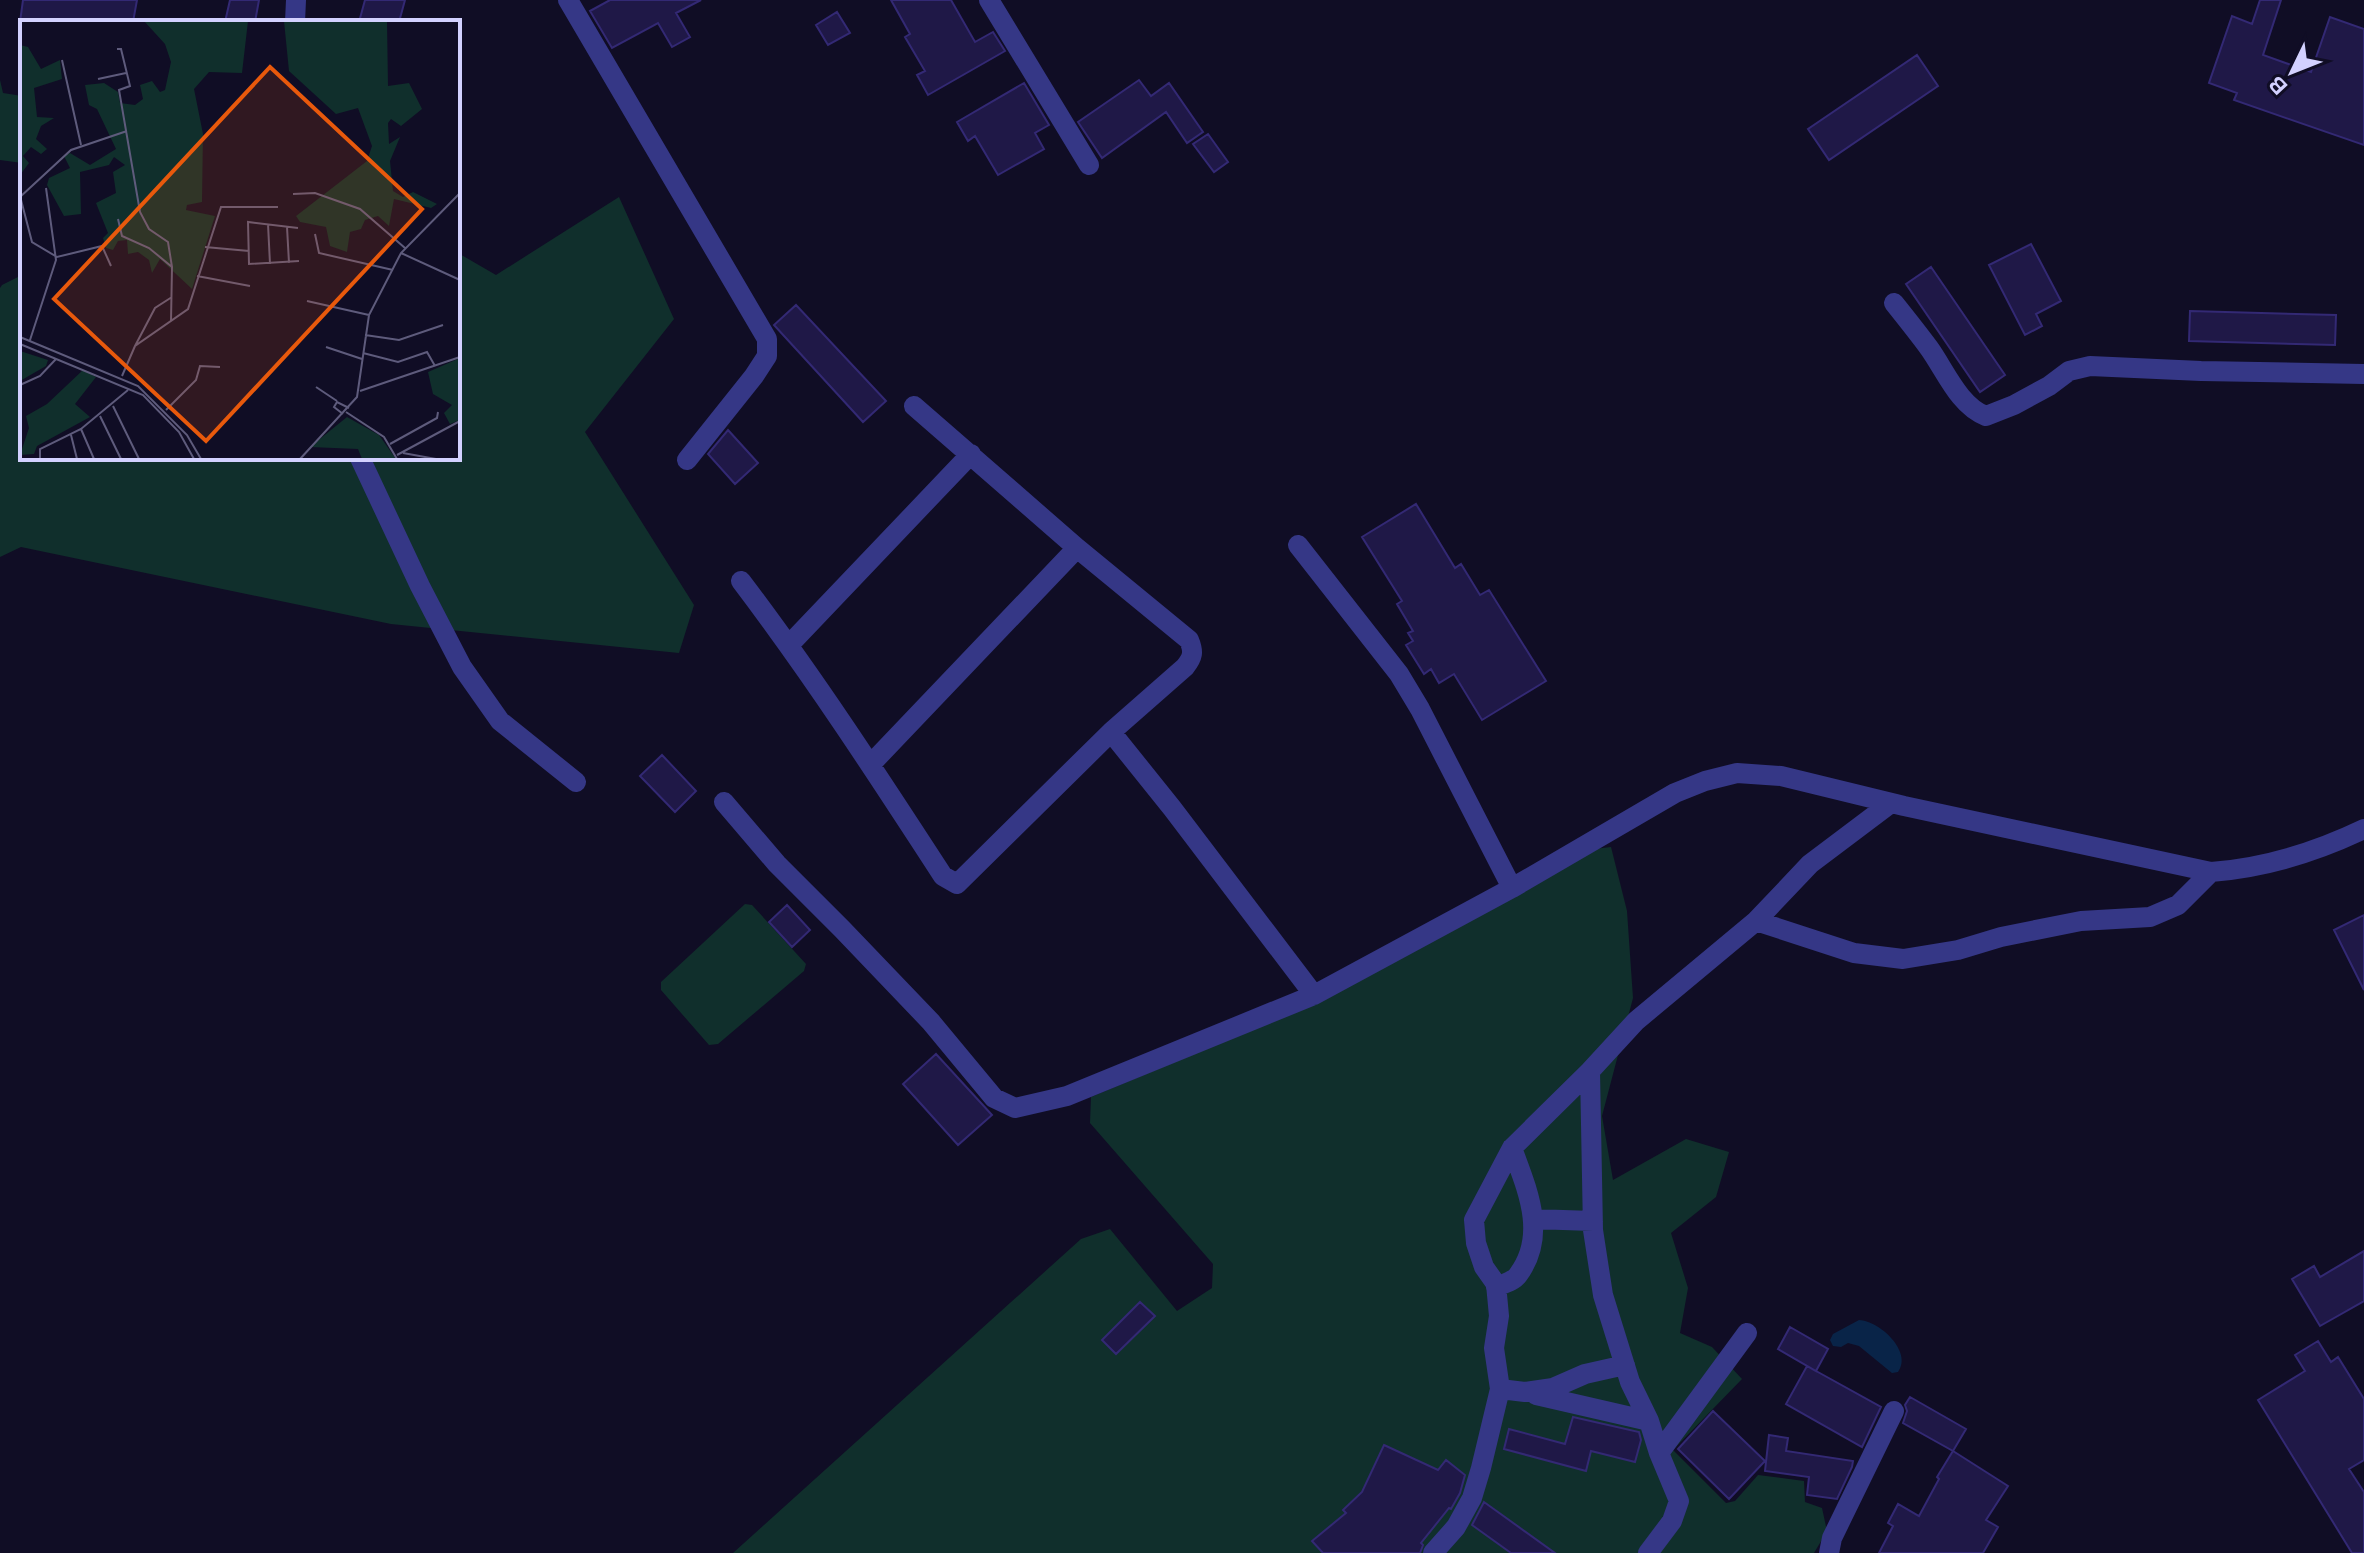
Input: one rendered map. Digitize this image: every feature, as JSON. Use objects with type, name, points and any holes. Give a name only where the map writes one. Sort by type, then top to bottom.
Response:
[{"type":"street","points":[[295,20],[296,0]]},
{"type":"street","points":[[568,0],[769,346],[767,356],[754,376],[687,460]]},
{"type":"street","points":[[989,0],[1089,165]]},
{"type":"street","points":[[1894,303],[1959,393],[1986,416],[2014,405],[2069,371],[2090,366],[2364,374]]},
{"type":"street","points":[[741,581],[871,764],[943,876],[957,884],[1111,732],[1185,667],[1192,659],[1189,640],[1077,548],[914,406]]},
{"type":"street","points":[[789,645],[971,454]]},
{"type":"street","points":[[361,460],[462,667],[500,721],[576,782]]},
{"type":"street","points":[[1298,545],[1399,674],[1512,888]]},
{"type":"street","points":[[871,764],[1077,548]]},
{"type":"street","points":[[1111,732],[1314,995]]},
{"type":"street","points":[[724,802],[777,864],[931,1022],[994,1098],[1015,1108],[1067,1096],[1314,995],[1512,888],[1675,793],[1727,775],[1781,776],[2211,872],[2280,860],[2334,843],[2364,829]]},
{"type":"street","points":[[1433,1553],[1456,1527],[1472,1498],[1500,1389],[1494,1348],[1499,1316],[1496,1287],[1484,1267],[1476,1243],[1474,1220],[1512,1148],[1636,1021],[1756,921],[1810,864],[1891,803]]},
{"type":"street","points":[[1756,921],[1854,953],[1903,959],[1958,950],[2001,937],[2081,921],[2150,917],[2178,905],[2211,872]]},
{"type":"street","points":[[1590,1071],[1593,1221],[1603,1295],[1630,1382],[1649,1421],[1679,1501],[1672,1521],[1648,1553]]},
{"type":"street","points":[[1496,1287],[1517,1277],[1535,1232],[1531,1202],[1512,1148]]},
{"type":"street","points":[[1533,1219],[1593,1221]]},
{"type":"street","points":[[1659,1453],[1747,1333]]},
{"type":"street","points":[[1525,1392],[1553,1388],[1585,1374],[1625,1365]]},
{"type":"street","points":[[1500,1389],[1649,1421]]},
{"type":"street","points":[[1829,1553],[1832,1538],[1894,1411]]},
{"type":"green space","points":[[0,80],[3,93],[20,96],[20,163],[0,160]]},
{"type":"green space","points":[[619,197],[674,319],[585,432],[694,605],[679,653],[391,624],[21,547],[0,557],[2,285],[20,276],[20,460],[460,460],[460,254],[496,275]]},
{"type":"green space","points":[[1611,847],[1627,911],[1633,998],[1602,1116],[1613,1180],[1686,1139],[1729,1152],[1716,1197],[1671,1233],[1688,1288],[1680,1333],[1712,1347],[1742,1379],[1673,1450],[1726,1503],[1735,1501],[1758,1475],[1804,1481],[1805,1502],[1822,1508],[1827,1531],[1814,1553],[733,1553],[1081,1239],[1110,1229],[1177,1311],[1212,1288],[1213,1264],[1090,1123],[1091,1097],[1318,1002],[1594,849]]},
{"type":"green space","points":[[745,904],[752,905],[806,964],[804,971],[718,1044],[709,1045],[661,990],[661,982]]},
{"type":"water","points":[[1859,1320],[1885,1332],[1898,1347],[1901,1364],[1898,1372],[1892,1373],[1859,1346],[1848,1343],[1841,1347],[1833,1346],[1830,1340],[1833,1334]]},
{"type":"building","points":[[23,0],[137,0],[133,20],[20,20]]},
{"type":"building","points":[[230,0],[259,0],[255,20],[225,20]]},
{"type":"building","points":[[365,0],[405,0],[400,20],[360,20]]},
{"type":"building","points":[[610,0],[701,0],[676,13],[690,37],[672,47],[658,23],[612,48],[590,11]]},
{"type":"building","points":[[891,0],[951,0],[975,42],[993,32],[1005,51],[928,95],[917,75],[925,71],[905,37],[910,34]]},
{"type":"building","points":[[2260,0],[2281,0],[2263,55],[2311,72],[2330,17],[2364,29],[2364,145],[2234,100],[2237,93],[2209,83],[2232,16],[2252,24]]},
{"type":"building","points":[[837,12],[850,33],[828,45],[816,25]]},
{"type":"building","points":[[1917,55],[1938,86],[1829,160],[1808,129]]},
{"type":"building","points":[[1139,80],[1151,96],[1169,83],[1203,132],[1187,143],[1166,112],[1102,158],[1078,122]]},
{"type":"building","points":[[1024,83],[1049,125],[1035,133],[1044,149],[998,175],[975,136],[968,141],[957,122]]},
{"type":"building","points":[[1208,134],[1228,162],[1214,172],[1193,144]]},
{"type":"building","points":[[2031,244],[2061,301],[2036,314],[2042,326],[2025,335],[1989,265]]},
{"type":"building","points":[[1931,267],[2005,375],[1980,392],[1906,284]]},
{"type":"building","points":[[796,305],[886,401],[863,422],[774,325]]},
{"type":"building","points":[[2190,311],[2336,315],[2335,345],[2189,341]]},
{"type":"building","points":[[728,430],[758,463],[735,484],[708,454]]},
{"type":"building","points":[[1416,504],[1455,568],[1461,564],[1480,595],[1489,590],[1546,681],[1482,720],[1454,674],[1439,683],[1431,669],[1424,674],[1406,645],[1413,641],[1408,633],[1413,631],[1397,604],[1402,601],[1362,537]]},
{"type":"building","points":[[662,755],[696,791],[675,812],[640,776]]},
{"type":"building","points":[[787,905],[810,930],[792,947],[769,922]]},
{"type":"building","points":[[2364,915],[2364,990],[2334,930]]},
{"type":"building","points":[[936,1054],[992,1115],[958,1145],[903,1084]]},
{"type":"building","points":[[2364,1251],[2364,1301],[2320,1326],[2292,1279],[2314,1266],[2320,1277]]},
{"type":"building","points":[[1140,1302],[1155,1316],[1116,1354],[1102,1340]]},
{"type":"building","points":[[1790,1327],[1828,1349],[1816,1371],[1778,1349]]},
{"type":"building","points":[[2318,1341],[2331,1362],[2338,1357],[2364,1399],[2364,1460],[2349,1469],[2364,1492],[2364,1553],[2352,1553],[2258,1400],[2305,1371],[2295,1355]]},
{"type":"building","points":[[1807,1366],[1881,1407],[1862,1447],[1786,1404]]},
{"type":"building","points":[[1910,1397],[1966,1429],[1953,1451],[1903,1423],[1907,1411],[1905,1405]]},
{"type":"building","points":[[1713,1411],[1765,1461],[1729,1499],[1678,1449]]},
{"type":"building","points":[[1573,1417],[1639,1432],[1641,1440],[1635,1462],[1591,1451],[1586,1471],[1504,1449],[1509,1429],[1565,1444]]},
{"type":"building","points":[[1769,1435],[1788,1438],[1786,1451],[1853,1461],[1837,1499],[1807,1495],[1809,1477],[1765,1471]]},
{"type":"building","points":[[1384,1445],[1438,1470],[1446,1460],[1465,1475],[1451,1509],[1421,1543],[1420,1553],[1323,1553],[1312,1541],[1346,1513],[1343,1510],[1362,1492]]},
{"type":"building","points":[[1953,1451],[2008,1486],[1986,1520],[1998,1527],[1983,1553],[1879,1553],[1893,1526],[1888,1523],[1898,1504],[1919,1516]]},
{"type":"building","points":[[1484,1502],[1555,1553],[1511,1553],[1472,1525]]}]
